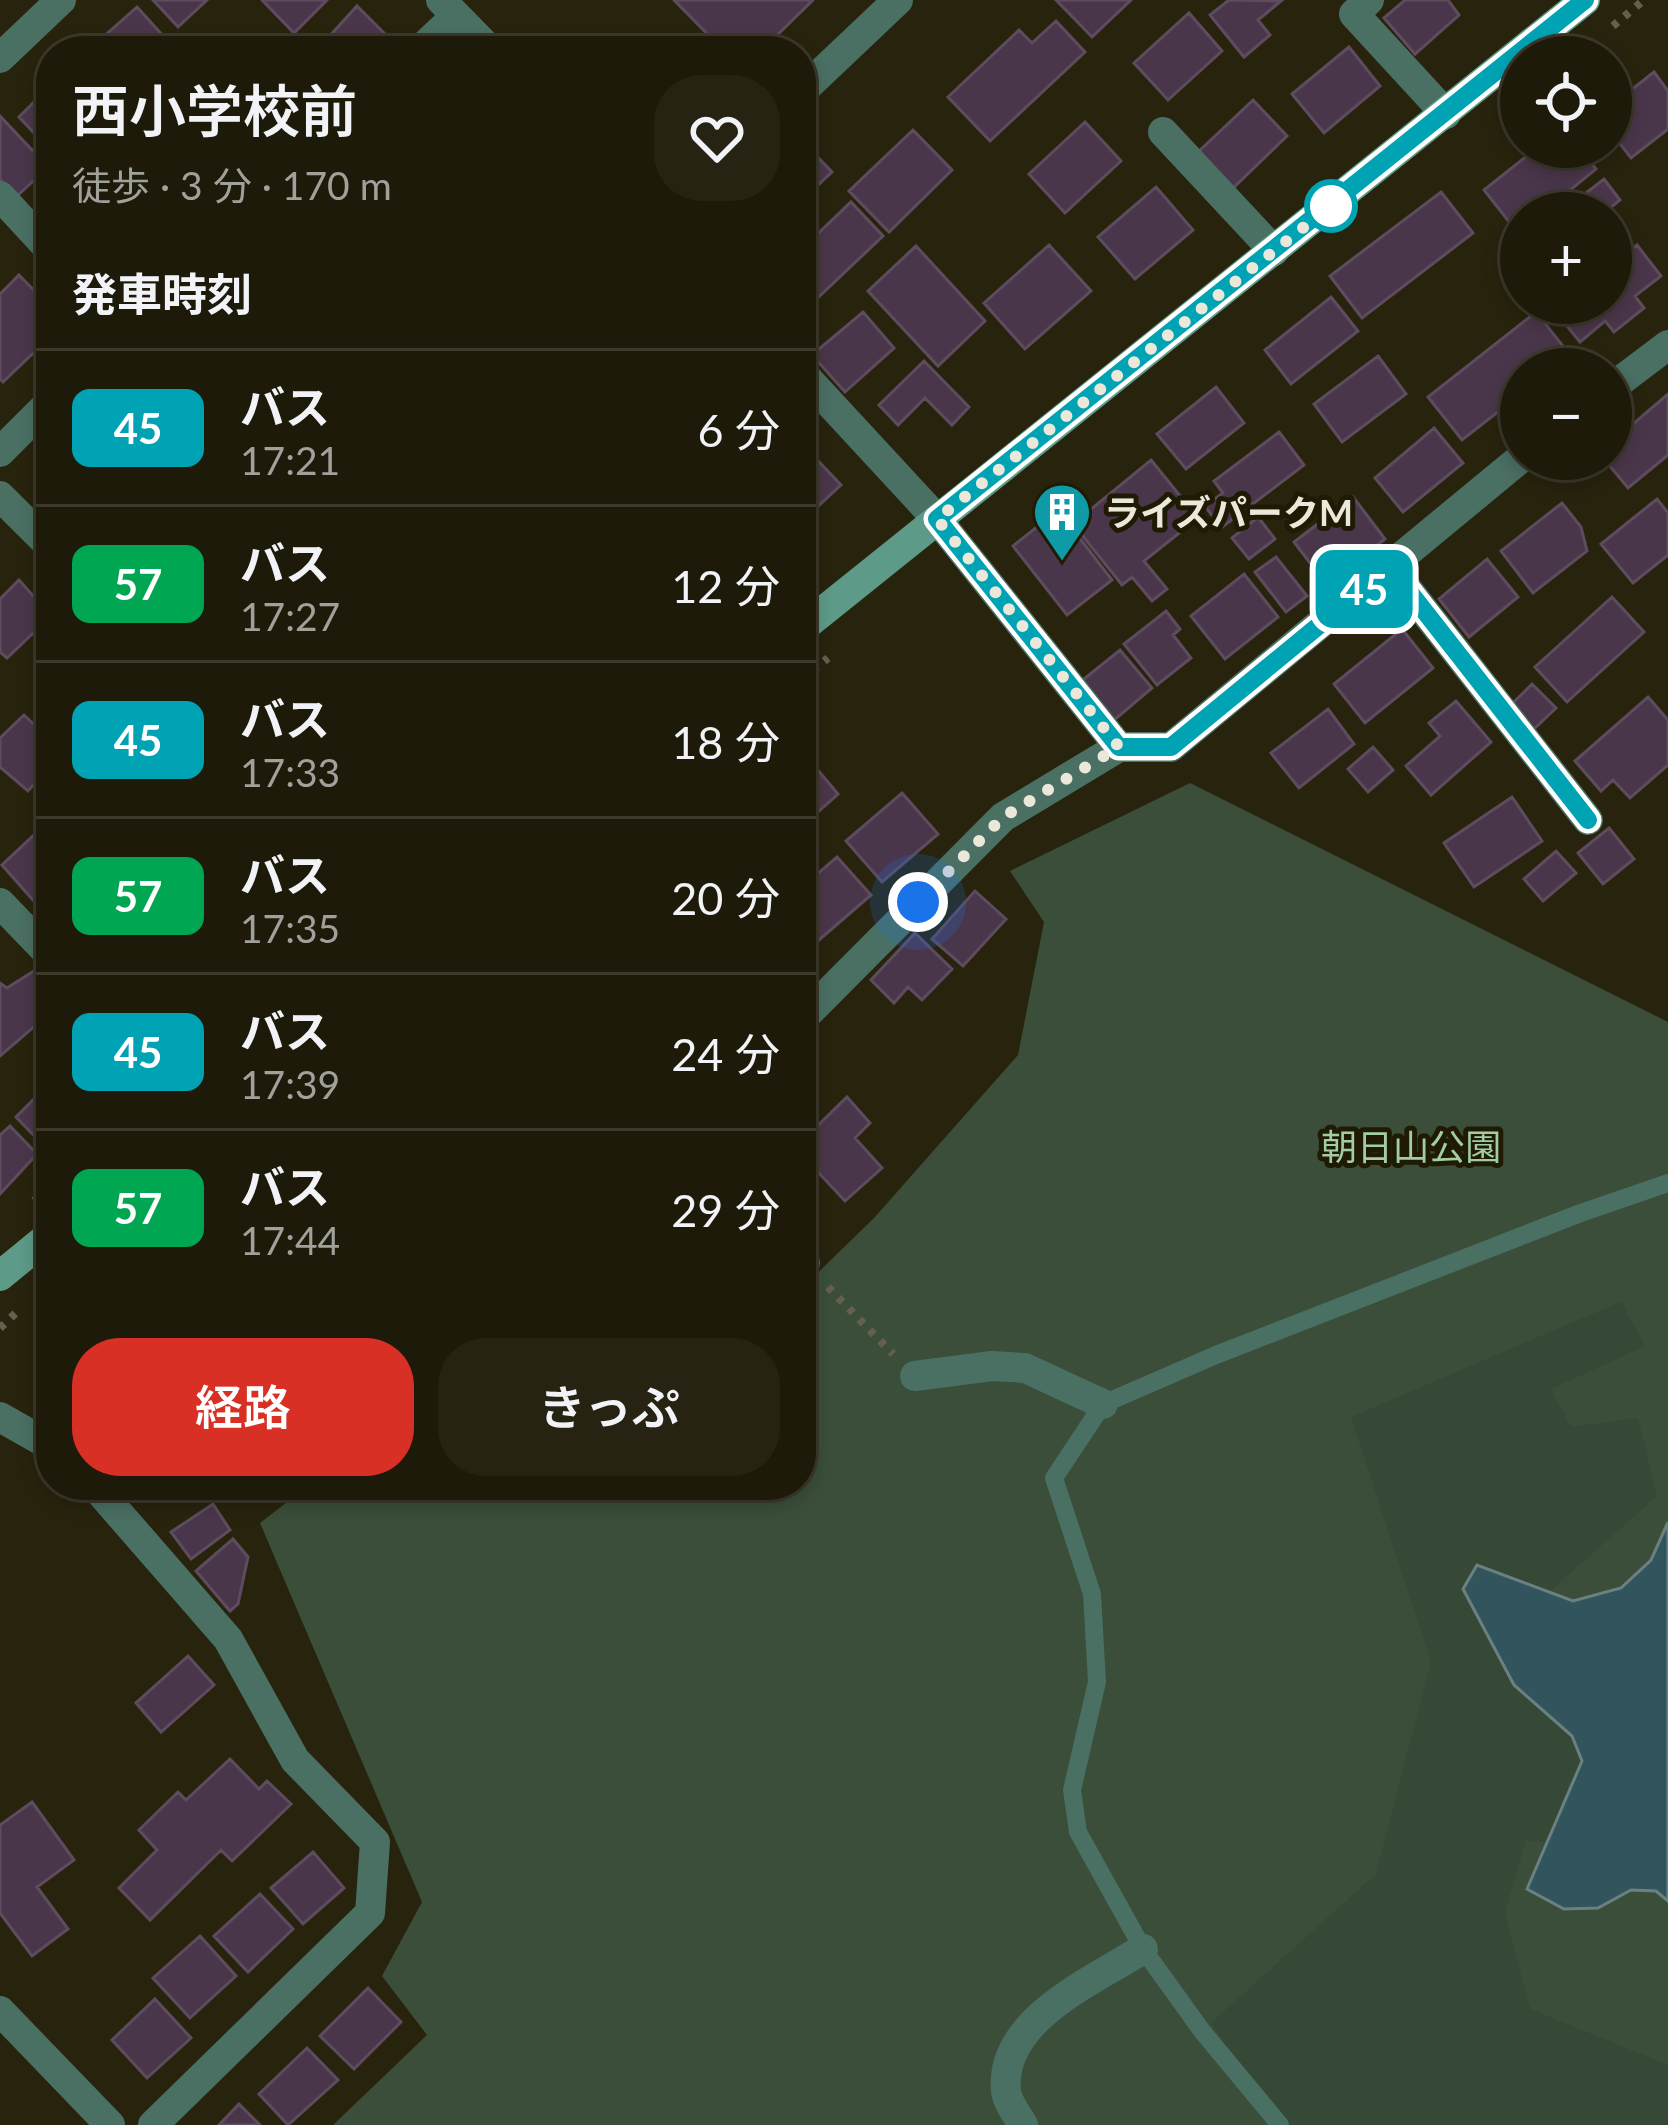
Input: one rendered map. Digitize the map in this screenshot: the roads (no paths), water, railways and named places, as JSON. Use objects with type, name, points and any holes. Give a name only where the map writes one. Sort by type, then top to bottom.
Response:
[{"type":"street","points":[[0,58],[61,0]]},
{"type":"street","points":[[816,78],[898,0]]},
{"type":"street","points":[[1369,0],[1354,14],[1446,114]]},
{"type":"street","points":[[816,617],[1585,0]]},
{"type":"street","points":[[429,36],[449,8],[476,36]]},
{"type":"street","points":[[1163,132],[1274,251]]},
{"type":"street","points":[[0,196],[36,235]]},
{"type":"street","points":[[1632,372],[1668,345]]},
{"type":"street","points":[[816,388],[937,519],[1119,747]]},
{"type":"street","points":[[0,452],[36,416]]},
{"type":"street","points":[[816,1005],[1003,817],[1119,747],[1171,747],[1500,475]]},
{"type":"street","points":[[0,496],[36,532]]},
{"type":"street","points":[[1390,567],[1588,820]]},
{"type":"street","points":[[0,903],[36,940]]},
{"type":"street","points":[[0,1276],[36,1246]]},
{"type":"street","points":[[915,1376],[992,1366],[1024,1368],[1103,1404]]},
{"type":"street","points":[[0,1417],[36,1437]]},
{"type":"street","points":[[107,1500],[228,1640],[295,1760],[375,1842],[370,1913],[152,2125]]},
{"type":"street","points":[[1023,2125],[1006,2093],[1015,2043],[1042,2015],[1143,1948]]},
{"type":"street","points":[[0,2011],[110,2125]]},
{"type":"lane","points":[[1280,2125],[1202,2031],[1143,1948],[1078,1832],[1072,1790],[1097,1682],[1091,1594],[1054,1478],[1103,1404],[1216,1355],[1668,1183]]},
{"type":"water","points":[[1668,1522],[1668,1901],[1656,1891],[1631,1890],[1598,1908],[1564,1909],[1527,1889],[1582,1761],[1572,1736],[1514,1685],[1463,1589],[1477,1565],[1573,1601],[1621,1588],[1651,1560]]},
{"type":"place","name":"ライズパークM","points":[[1062,563]]},
{"type":"park label","name":"朝日山公園","points":[[1411,1146]]}]
